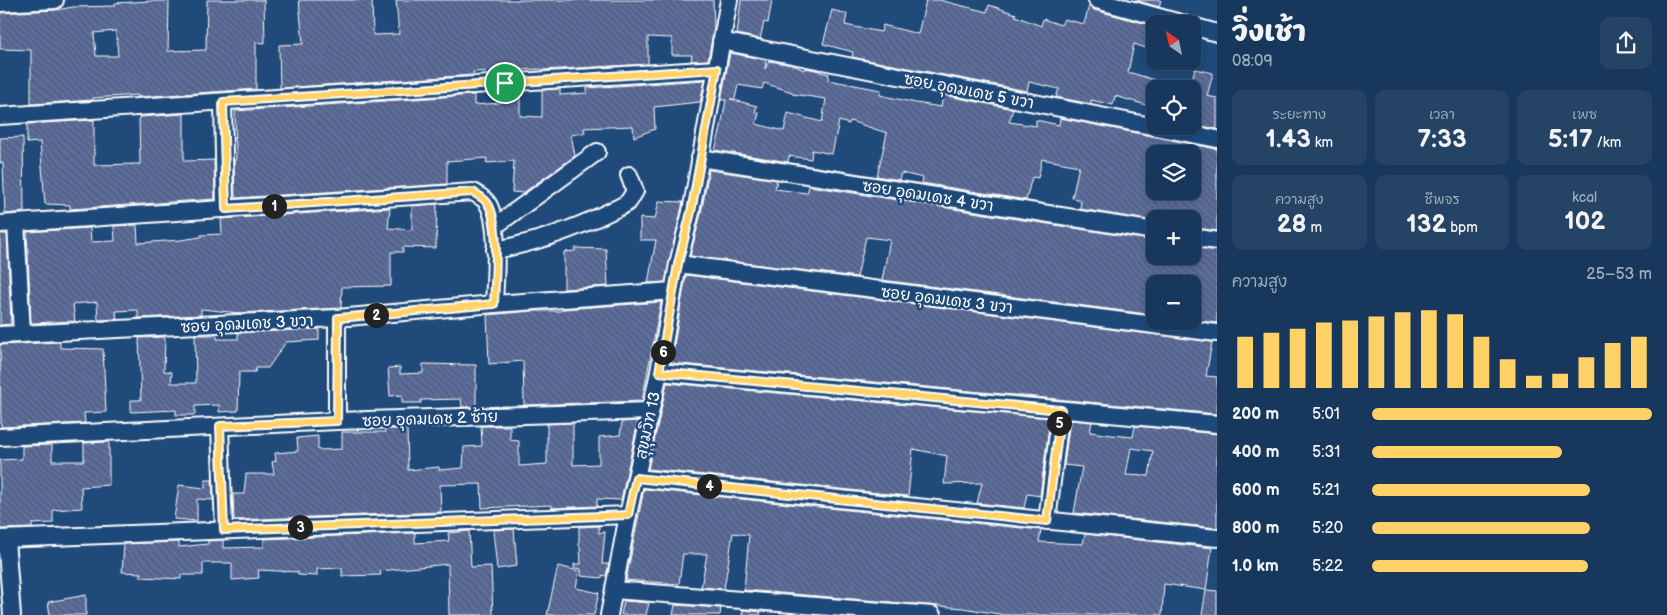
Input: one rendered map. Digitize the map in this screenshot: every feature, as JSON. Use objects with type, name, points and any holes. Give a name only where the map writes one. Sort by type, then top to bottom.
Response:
[{"type":"street","points":[[0,3],[55,0]]},
{"type":"street","name":"สุขุมวิท 13","points":[[609,615],[628,515],[659,372],[678,264],[691,212],[729,0]]},
{"type":"street","points":[[1097,0],[1151,15]]},
{"type":"street","points":[[1201,29],[1217,33]]},
{"type":"street","name":"ซอย อุดมเดช 5 ขวา","points":[[721,41],[1217,139]]},
{"type":"street","points":[[0,116],[717,69]]},
{"type":"street","points":[[223,102],[226,209]]},
{"type":"street","points":[[495,226],[597,152]]},
{"type":"street","name":"ซอย อุดมเดช 4 ขวา","points":[[700,158],[1146,230]]},
{"type":"street","points":[[495,250],[553,236],[590,222],[614,210],[628,202],[634,191],[629,175]]},
{"type":"street","points":[[22,334],[8,224],[473,192],[485,199],[490,206],[495,226],[494,304]]},
{"type":"street","points":[[1201,238],[1217,241]]},
{"type":"street","name":"ซอย อุดมเดช 3 ขวา","points":[[678,264],[1217,333]]},
{"type":"street","name":"ซอย อุดมเดช 3 ขวา","points":[[0,335],[338,318],[673,291]]},
{"type":"street","points":[[337,421],[338,318]]},
{"type":"street","points":[[659,372],[1217,424]]},
{"type":"street","points":[[1047,521],[1061,410]]},
{"type":"street","name":"ซอย อุดมเดช 2 ซ้าย","points":[[0,437],[337,421],[650,411]]},
{"type":"street","points":[[220,426],[224,530]]},
{"type":"street","points":[[636,478],[1217,538]]},
{"type":"street","points":[[12,615],[3,539],[628,515]]},
{"type":"street","points":[[614,590],[932,615]]},
{"type":"building","points":[[207,0],[264,0],[265,43],[256,42],[256,89],[93,98],[93,100],[31,104],[31,50],[0,49],[0,13],[56,10],[73,7],[115,6],[115,3],[169,1],[168,51],[206,50]],"holes":[[[116,31],[118,56],[96,56],[94,33]]]},
{"type":"building","points":[[299,0],[372,0],[373,35],[399,34],[396,0],[713,0],[714,27],[708,60],[691,61],[692,55],[672,55],[672,38],[648,37],[648,64],[520,70],[520,72],[499,73],[499,71],[473,72],[473,75],[280,88],[279,45],[303,44]]},
{"type":"building","points":[[741,0],[772,0],[768,23],[764,22],[760,39],[737,34]]},
{"type":"building","points":[[926,0],[939,0],[987,12],[989,5],[1016,14],[1015,16],[1041,26],[1043,19],[1061,25],[1064,19],[1084,24],[1089,6],[1094,10],[1146,24],[1146,48],[1134,44],[1128,72],[1155,80],[1146,80],[1146,105],[1115,96],[1113,105],[1091,100],[1091,104],[1056,97],[1059,89],[1029,82],[1027,91],[852,57],[853,52],[823,44],[832,10],[847,14],[845,25],[881,32],[883,25],[918,34]]},
{"type":"building","points":[[1135,0],[1161,0],[1159,7]]},
{"type":"building","points":[[730,53],[766,60],[765,69],[769,61],[793,65],[804,70],[805,68],[820,71],[829,74],[828,80],[881,90],[880,95],[916,103],[941,107],[943,95],[1013,109],[1009,122],[1036,126],[1036,120],[1059,125],[1060,118],[1197,145],[1146,145],[1146,200],[1201,200],[1201,146],[1217,149],[1217,231],[1201,228],[1201,210],[1146,210],[1146,220],[1080,209],[1081,200],[1072,198],[1079,166],[1042,159],[1038,178],[1032,177],[1026,200],[922,183],[923,178],[901,173],[899,180],[877,176],[887,133],[850,121],[849,124],[839,121],[832,154],[812,150],[811,159],[789,156],[788,162],[715,150],[726,100],[721,100]],"holes":[[[764,83],[792,92],[792,94],[826,99],[822,122],[788,113],[784,131],[756,124],[759,113],[755,112],[757,106],[730,99],[735,99],[738,85],[762,89]]]},
{"type":"building","points":[[1195,70],[1213,73],[1207,96],[1217,98],[1217,129],[1201,126],[1201,80],[1192,80]]},
{"type":"building","points":[[705,80],[700,102],[654,107],[655,129],[634,137],[633,126],[584,128],[585,133],[571,135],[575,156],[523,193],[512,192],[514,161],[486,163],[487,158],[447,161],[447,184],[235,198],[235,111],[474,95],[474,105],[500,103],[500,93],[520,92],[520,116],[542,117],[542,90],[560,89],[560,95],[587,93],[587,88]]},
{"type":"building","points":[[184,114],[184,161],[214,160],[215,199],[70,209],[70,205],[45,204],[40,142],[27,143],[27,124],[94,120],[94,165],[140,164],[139,117]]},
{"type":"building","points":[[23,137],[24,212],[5,214],[3,163],[0,163],[0,138]]},
{"type":"building","points":[[709,170],[777,180],[775,189],[807,193],[809,186],[1146,240],[1146,265],[1201,265],[1201,248],[1217,251],[1217,323],[1201,321],[1201,275],[1146,275],[1146,314],[882,280],[890,240],[866,237],[857,277],[690,256],[701,214]]},
{"type":"building","points":[[659,201],[683,202],[665,282],[648,283],[656,240],[640,240],[640,218],[655,219]]},
{"type":"building","points":[[437,204],[436,248],[403,247],[403,252],[391,252],[391,286],[342,287],[341,308],[239,313],[201,309],[201,315],[138,318],[138,310],[116,311],[117,319],[98,320],[97,302],[73,304],[75,321],[31,323],[27,232],[90,228],[91,242],[115,241],[114,226],[137,225],[138,243],[181,240],[201,237],[201,235],[222,234],[221,219],[390,208],[388,228],[412,230],[412,206]]},
{"type":"building","points":[[0,234],[7,234],[11,324],[0,325]]},
{"type":"building","points":[[575,248],[606,249],[608,286],[564,289],[564,252],[575,251]]},
{"type":"building","points":[[686,275],[1212,342],[1206,376],[1217,377],[1217,414],[671,363]]},
{"type":"building","points":[[661,302],[642,401],[524,405],[523,361],[489,364],[487,315]]},
{"type":"building","points":[[319,329],[319,340],[286,342],[268,368],[256,368],[255,372],[239,372],[238,411],[219,412],[219,405],[195,406],[195,415],[176,415],[176,410],[131,412],[131,400],[141,400],[139,338],[165,337],[164,371],[172,372],[171,383],[196,383],[195,335],[217,335],[217,339],[238,339],[238,333]]},
{"type":"building","points":[[60,342],[60,348],[103,349],[106,412],[84,413],[85,423],[1,427],[0,345]]},
{"type":"building","points":[[423,364],[476,365],[476,407],[462,407],[461,399],[421,400],[421,403],[402,403],[402,395],[390,396],[388,368],[400,367],[400,374],[423,373]]},
{"type":"building","points":[[667,383],[1050,418],[1040,496],[1027,494],[1024,508],[977,503],[982,483],[944,484],[947,456],[913,449],[908,496],[648,469]]},
{"type":"building","points":[[1070,420],[1092,422],[1090,432],[1133,437],[1135,426],[1217,434],[1217,528],[1074,513],[1082,467],[1064,465]],"holes":[[[1131,448],[1153,451],[1149,476],[1126,475]]]},
{"type":"building","points":[[638,421],[621,500],[597,499],[597,506],[552,508],[552,505],[482,508],[481,484],[440,485],[441,512],[234,520],[233,494],[244,494],[246,474],[274,474],[272,462],[276,461],[275,453],[298,451],[297,438],[318,436],[318,450],[342,449],[342,432],[385,432],[385,429],[407,429],[408,470],[439,467],[439,470],[463,468],[464,447],[482,446],[481,426],[510,426],[510,440],[519,441],[519,466],[547,464],[547,424],[573,423],[573,465],[599,464],[599,437],[620,435],[622,422]]},
{"type":"building","points":[[109,442],[109,485],[81,487],[82,508],[53,510],[53,523],[32,524],[32,528],[0,529],[0,460],[22,459],[22,446],[52,445],[52,461],[84,461],[84,443]]},
{"type":"building","points":[[205,480],[212,480],[213,500],[197,499],[197,521],[174,519],[179,485],[205,488]]},
{"type":"building","points":[[644,489],[1041,530],[1039,542],[1083,544],[1085,534],[1212,548],[1206,590],[1164,584],[1162,615],[1005,615],[963,608],[744,590],[749,535],[733,533],[724,589],[701,587],[707,554],[683,554],[679,584],[626,580]]},
{"type":"building","points":[[599,526],[599,533],[605,532],[602,564],[609,564],[606,576],[602,575],[602,578],[581,576],[581,569],[574,568],[574,564],[581,564],[579,527]]},
{"type":"building","points":[[514,529],[517,566],[497,569],[493,530]]},
{"type":"building","points":[[469,531],[471,567],[491,566],[493,615],[449,615],[448,564],[380,571],[381,575],[342,576],[342,568],[317,569],[317,576],[298,575],[298,572],[258,570],[259,578],[232,580],[232,563],[203,563],[203,575],[181,575],[181,579],[141,577],[141,573],[122,572],[124,544],[179,542],[179,547],[208,544],[208,541],[223,540],[223,548],[264,547],[264,539],[415,533],[415,543],[449,541],[448,533]]},
{"type":"building","points":[[558,566],[579,571],[576,588],[599,593],[594,615],[547,615]]},
{"type":"building","points":[[1206,590],[1217,591],[1217,615],[1202,615]]},
{"type":"building","points":[[86,595],[86,615],[50,615],[48,602]]},
{"type":"building","points":[[624,601],[649,603],[646,615],[621,615]]},
{"type":"building","points":[[675,605],[721,608],[720,615],[673,615]]},
{"type":"building","points":[[743,610],[761,612],[760,615],[742,615]]},
{"type":"route","points":[[717,69],[691,212],[678,264],[659,372],[1061,410],[1047,521],[636,478],[628,515],[224,530],[220,426],[337,421],[338,318],[494,304],[495,226],[490,206],[485,199],[473,192],[226,209],[223,102],[505,83],[717,69]]}]
